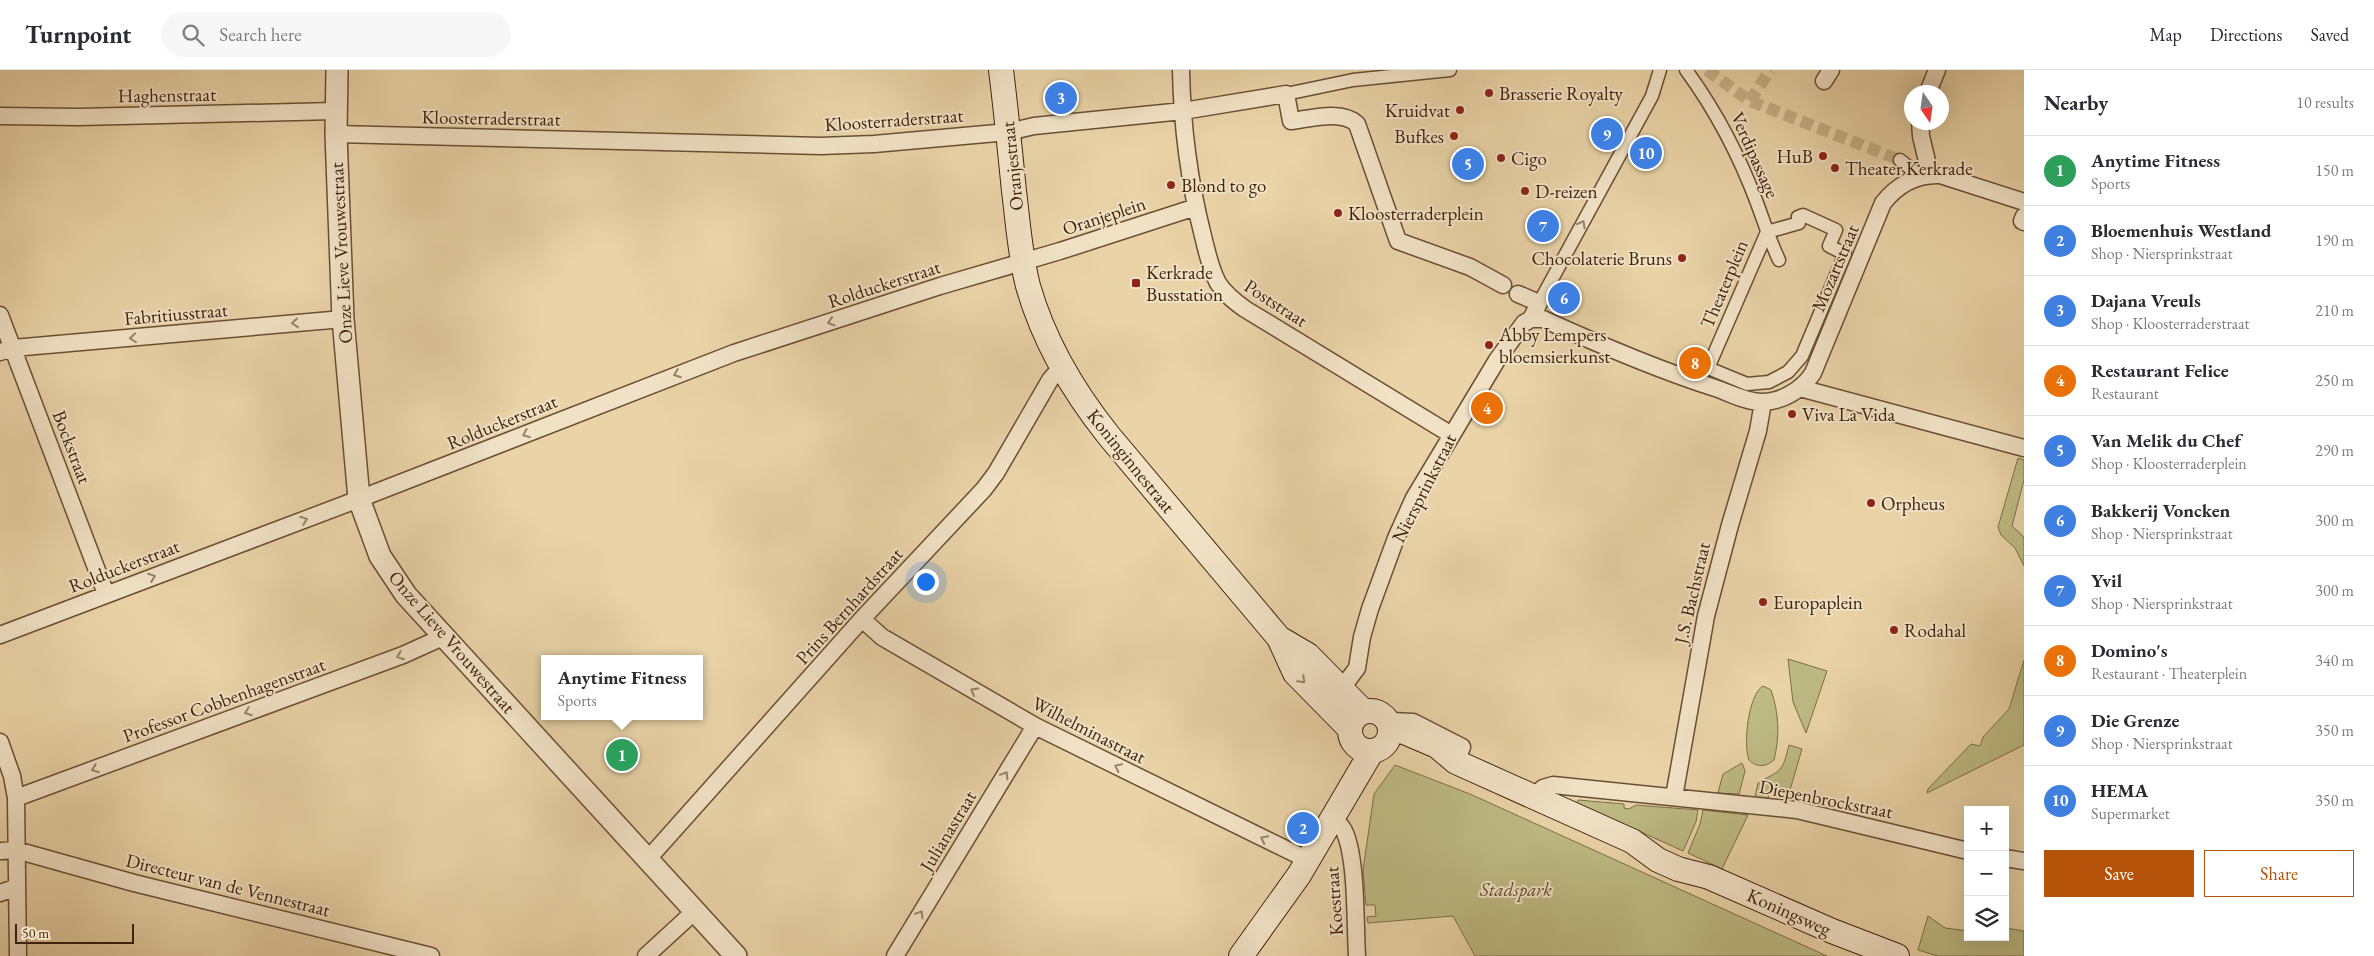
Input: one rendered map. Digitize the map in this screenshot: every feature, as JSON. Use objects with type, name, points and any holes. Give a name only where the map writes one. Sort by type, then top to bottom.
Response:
[{"type":"main road","name":"Oranjestraat","points":[[1001,70],[1024,262]]},
{"type":"main road","name":"Koninginnestraat","points":[[1024,262],[1040,321],[1062,366],[1084,404],[1278,638],[1308,655],[1334,698],[1372,732]]},
{"type":"main road","name":"Koningsweg","points":[[1372,732],[1437,746],[1456,762],[1632,841],[1658,860],[1678,869],[1709,877],[1840,934],[1897,956]]},
{"type":"main road","points":[[1241,956],[1308,860],[1334,818],[1372,732]]},
{"type":"street","name":"Onze Lieve Vrouwestraat","points":[[337,70],[335,111],[343,319],[359,500],[380,556],[406,595],[736,956]]},
{"type":"street","name":"Poststraat","points":[[1181,70],[1187,156],[1196,207],[1212,270],[1218,282],[1232,299],[1450,434]]},
{"type":"street","name":"Kloosterraderstraat","points":[[336,134],[821,146],[874,144],[1008,132],[1034,126],[1183,111],[1286,94],[1354,80],[1450,70]]},
{"type":"street","name":"Niersprinkstraat","points":[[1334,698],[1356,668],[1364,628],[1396,538],[1414,498],[1450,434],[1497,360],[1524,323],[1531,318],[1652,96],[1660,70]]},
{"type":"street","name":"Verdipassage","points":[[1686,70],[1708,101],[1723,128],[1757,203],[1779,260]]},
{"type":"street","points":[[1931,85],[1937,70]]},
{"type":"street","points":[[1286,94],[1291,121],[1346,117],[1357,124],[1398,241],[1470,267],[1503,285]]},
{"type":"street","name":"Haghenstraat","points":[[0,116],[79,117],[335,111]]},
{"type":"street","points":[[1921,130],[1925,175]]},
{"type":"street","points":[[1900,160],[1925,175],[1952,178],[2024,202]]},
{"type":"street","name":"Mozartstraat","points":[[1800,388],[1812,373],[1883,203],[1907,181],[1925,175]]},
{"type":"street","name":"Oranjeplein","points":[[1024,262],[1196,207]]},
{"type":"street","name":"Theaterplein","points":[[1803,215],[1836,230],[1829,246],[1845,254],[1798,362],[1776,379],[1760,384],[1747,384],[1708,368],[1767,232],[1800,223],[1798,217],[1803,215]]},
{"type":"street","points":[[2024,216],[2022,222],[2024,222]]},
{"type":"street","name":"Rolduckerstraat","points":[[0,635],[359,500],[734,353],[1024,262]]},
{"type":"street","points":[[1518,294],[1539,303]]},
{"type":"street","name":"Bockstraat","points":[[0,315],[6,350],[106,594]]},
{"type":"street","points":[[1531,318],[1543,319],[1636,362],[1750,401],[1763,402],[1782,398],[1800,388],[2024,448]]},
{"type":"street","name":"Fabritiusstraat","points":[[6,350],[343,319]]},
{"type":"street","name":"Prins Bernhardstraat","points":[[648,859],[862,619],[984,489],[1050,380],[1062,366]]},
{"type":"street","name":"J.S. Bachstraat","points":[[1674,797],[1706,616],[1730,525],[1758,432],[1763,402]]},
{"type":"street","name":"Wilhelminastraat","points":[[862,619],[882,637],[1035,726],[1308,860]]},
{"type":"street","name":"Professor Cobbenhagenstraat","points":[[16,798],[394,658],[445,636]]},
{"type":"street","name":"Julianastraat","points":[[895,956],[1035,726]]},
{"type":"street","points":[[0,742],[12,776],[16,798],[8,850],[17,887],[18,956]]},
{"type":"street","points":[[1533,797],[1543,788],[1553,785],[1674,797]]},
{"type":"street","name":"Diepenbrockstraat","points":[[1674,797],[1797,810],[1964,850]]},
{"type":"street","name":"Koestraat","points":[[1334,818],[1344,831],[1349,848],[1357,956]]},
{"type":"street","name":"Directeur van de Vennestraat","points":[[8,850],[431,956]]},
{"type":"street","points":[[0,893],[17,887]]},
{"type":"street","points":[[646,956],[695,911]]},
{"type":"green space","points":[[2018,458],[2024,460],[2024,480],[2012,526],[2024,537],[2024,566],[2015,548],[2001,535],[1998,527]]},
{"type":"green space","points":[[1788,659],[1827,671],[1806,733],[1793,702]]},
{"type":"green space","points":[[2024,660],[2024,745],[1927,793],[1928,789],[1971,744],[1980,746],[1983,737],[2009,709]]},
{"type":"green space","points":[[1763,686],[1771,690],[1776,707],[1778,733],[1774,760],[1761,766],[1749,760],[1747,732],[1750,709],[1758,691]]},
{"type":"green space","points":[[1789,745],[1802,749],[1790,790],[1770,787],[1768,799],[1755,797],[1758,783],[1777,772],[1782,766]]},
{"type":"green space","points":[[1742,763],[1745,771],[1739,794],[1718,793],[1723,774]]},
{"type":"green space","name":"Stadspark","points":[[1395,765],[1470,794],[1827,956],[1475,956],[1453,916],[1368,923],[1367,917],[1376,916],[1375,905],[1366,905],[1363,870],[1374,794]]},
{"type":"green space","points":[[1578,800],[1624,804],[1624,808],[1629,809],[1636,805],[1698,810],[1696,822],[1683,851],[1577,803]]},
{"type":"green space","points":[[1703,810],[1748,815],[1722,869],[1688,853],[1700,824]]},
{"type":"green space","points":[[1928,916],[1945,928],[1964,930],[1964,941],[2009,941],[2009,929],[2024,931],[2024,956],[1938,956],[1918,950]]},
{"type":"tunnel","points":[[1707,70],[1750,101],[1900,160]]},
{"type":"tunnel","points":[[1750,101],[1770,70]]},
{"type":"place","name":"Brasserie Royalty","points":[[1489,93]]},
{"type":"place","name":"Dajana Vreuls","points":[[1061,98]]},
{"type":"place","name":"Kruidvat","points":[[1460,110]]},
{"type":"place","name":"Die Grenze","points":[[1607,134]]},
{"type":"place","name":"Bufkes","points":[[1454,136]]},
{"type":"place","name":"HEMA","points":[[1646,153]]},
{"type":"place","name":"HuB","points":[[1823,156]]},
{"type":"place","name":"Cigo","points":[[1501,158]]},
{"type":"place","name":"Van Melik du Chef","points":[[1468,164]]},
{"type":"place","name":"Theater Kerkrade","points":[[1835,168]]},
{"type":"place","name":"Blond to go","points":[[1171,185]]},
{"type":"place","name":"D-reizen","points":[[1525,191]]},
{"type":"place","name":"Kloosterraderplein","points":[[1338,213]]},
{"type":"place","name":"Yvil","points":[[1543,226]]},
{"type":"place","name":"Chocolaterie Bruns","points":[[1682,258]]},
{"type":"place","name":"Kerkrade Busstation","points":[[1136,283]]},
{"type":"place","name":"Bakkerij Voncken","points":[[1564,298]]},
{"type":"place","name":"Abby Lempers bloemsierkunst","points":[[1489,345]]},
{"type":"place","name":"Domino's","points":[[1695,363]]},
{"type":"place","name":"Restaurant Felice","points":[[1487,408]]},
{"type":"place","name":"Viva La Vida","points":[[1792,414]]},
{"type":"place","name":"Orpheus","points":[[1871,503]]},
{"type":"place","name":"Europaplein","points":[[1763,602]]},
{"type":"place","name":"Rodahal","points":[[1894,630]]},
{"type":"place","name":"Anytime Fitness","points":[[622,755]]},
{"type":"place","name":"Bloemenhuis Westland","points":[[1303,828]]}]
